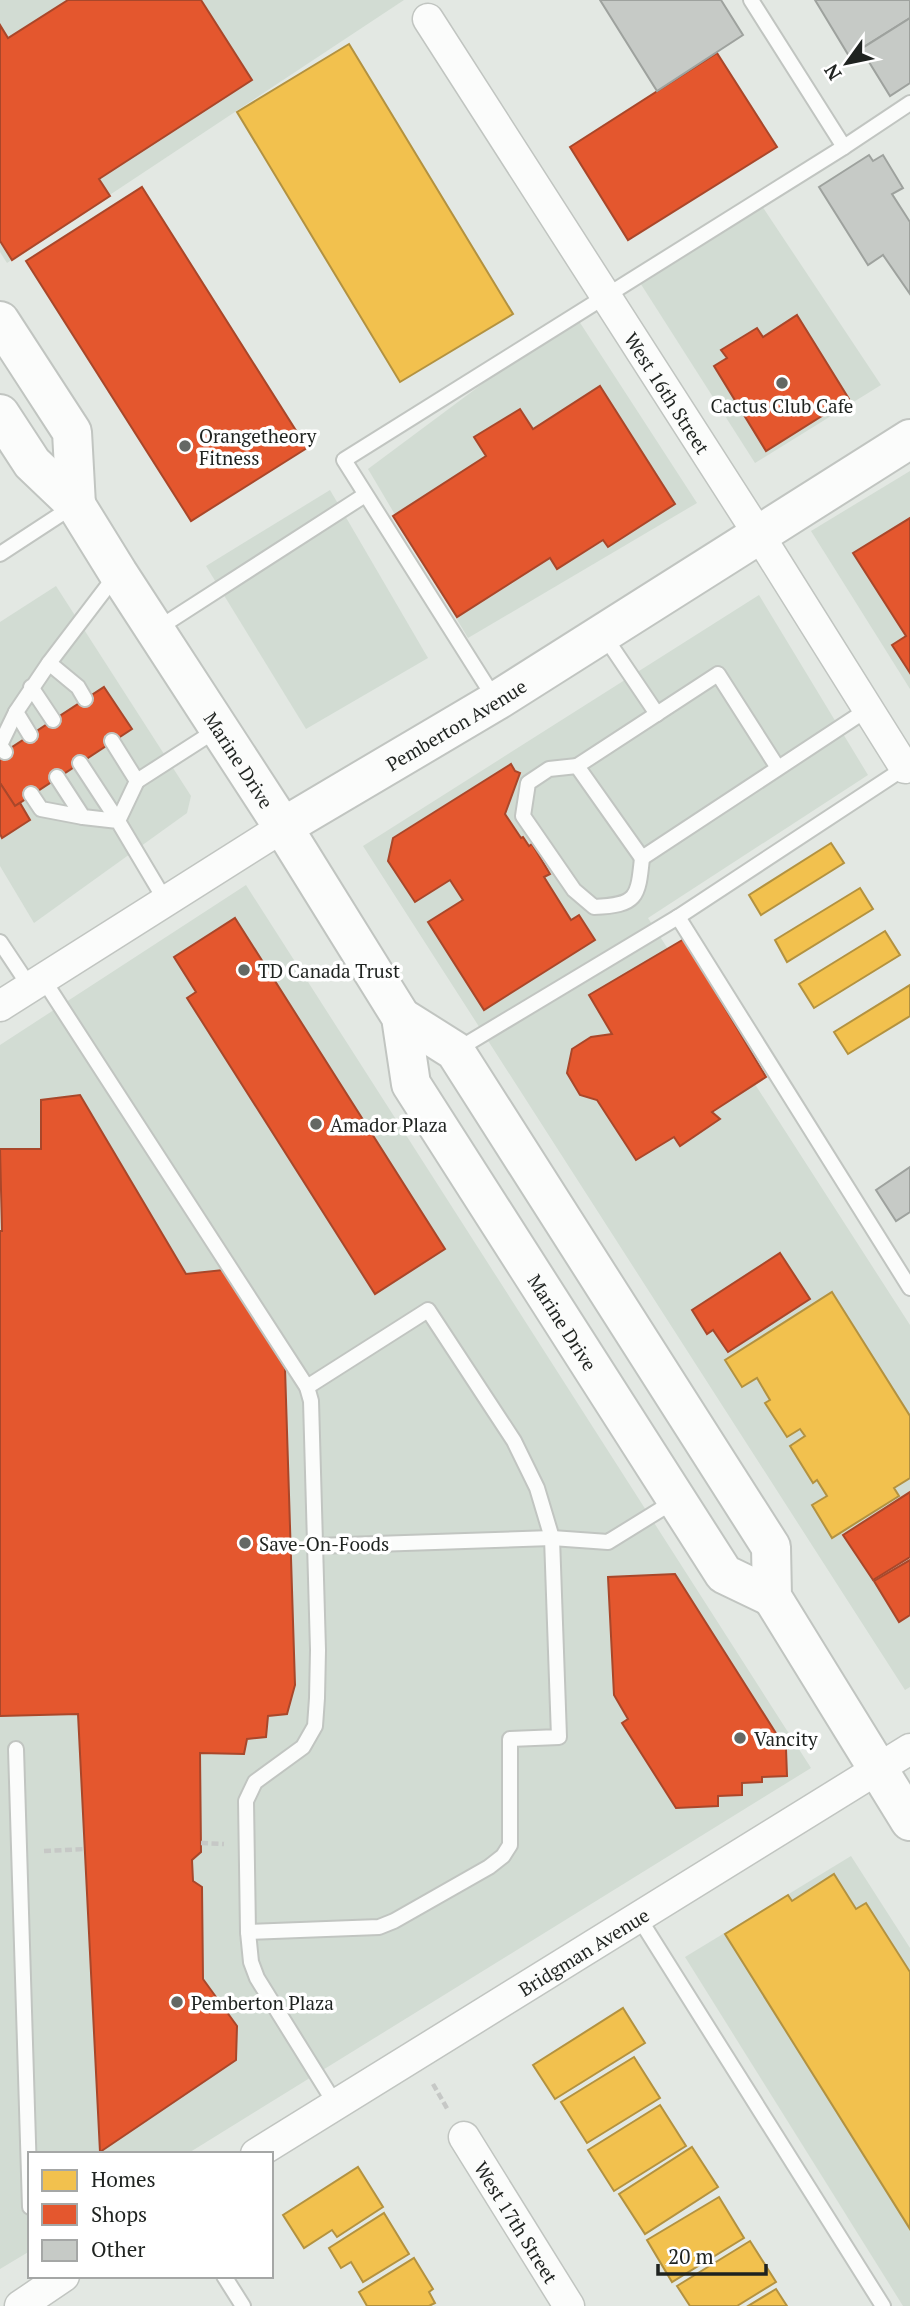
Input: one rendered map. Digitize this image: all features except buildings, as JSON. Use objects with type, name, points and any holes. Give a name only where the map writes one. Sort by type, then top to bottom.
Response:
[{"type":"main road","name":"Marine Drive","points":[[0,321],[72,432],[76,505]]},
{"type":"main road","name":"Marine Drive","points":[[0,414],[32,463],[76,505],[283,827],[401,1017],[411,1084],[724,1574],[772,1597],[771,1547],[454,1051],[401,1017]]},
{"type":"main road","name":"Pemberton Avenue","points":[[283,827],[496,701],[910,439]]},
{"type":"main road","points":[[772,1597],[910,1821]]},
{"type":"street","name":"West 16th Street","points":[[428,19],[907,766]]},
{"type":"street","name":"Pemberton Avenue","points":[[0,1006],[283,827]]},
{"type":"street","name":"Bridgman Avenue","points":[[259,2152],[910,1749]]},
{"type":"street","name":"West 17th Street","points":[[464,2137],[569,2306]]},
{"type":"street","points":[[28,2293],[60,2278]]},
{"type":"lane","points":[[751,0],[844,147]]},
{"type":"lane","points":[[496,701],[344,460],[910,103]]},
{"type":"lane","points":[[156,630],[365,495]]},
{"type":"lane","points":[[0,554],[76,505]]},
{"type":"lane","points":[[5,752],[0,745],[31,687],[118,573]]},
{"type":"lane","points":[[603,633],[657,714]]},
{"type":"lane","points":[[49,663],[78,688],[85,699]]},
{"type":"lane","points":[[577,766],[642,858],[639,887],[631,900],[616,906],[594,907],[574,890],[523,816],[528,783],[549,769],[577,766],[718,674],[778,768]]},
{"type":"lane","points":[[31,687],[53,720]]},
{"type":"lane","points":[[642,858],[868,709]]},
{"type":"lane","points":[[16,712],[30,735]]},
{"type":"lane","points":[[118,821],[137,781],[219,728]]},
{"type":"lane","points":[[112,741],[137,781]]},
{"type":"lane","points":[[80,763],[165,900]]},
{"type":"lane","points":[[454,1051],[678,917],[907,766]]},
{"type":"lane","points":[[57,777],[83,817]]},
{"type":"lane","points":[[31,794],[41,809],[118,821]]},
{"type":"lane","points":[[678,917],[910,1288]]},
{"type":"lane","points":[[0,942],[36,983],[307,1387],[311,1401],[318,1650],[315,1726],[303,1747],[255,1782],[246,1801],[248,1932],[251,1962],[257,1978],[337,2105]]},
{"type":"lane","points":[[248,1932],[379,1927],[488,1867],[503,1856],[510,1845],[510,1739],[559,1737],[552,1538],[537,1488],[514,1441],[428,1310],[307,1387]]},
{"type":"lane","points":[[315,1546],[552,1538],[608,1542],[678,1499]]},
{"type":"lane","points":[[16,1749],[28,2152]]},
{"type":"lane","points":[[639,1918],[883,2306]]},
{"type":"lane","points":[[225,2278],[243,2306]]},
{"type":"path","points":[[19,1852],[85,1849]]},
{"type":"path","points":[[417,2056],[464,2137]]},
{"type":"shaded area","points":[[0,0],[404,0],[7,263],[0,252]]},
{"type":"shaded area","points":[[758,200],[881,385],[755,463],[637,278]]},
{"type":"shaded area","points":[[575,315],[697,503],[468,638],[368,469]]},
{"type":"shaded area","points":[[910,471],[910,689],[811,531]]},
{"type":"shaded area","points":[[330,490],[428,658],[306,729],[206,566]]},
{"type":"shaded area","points":[[56,586],[191,796],[187,813],[34,923],[0,866],[0,622]]},
{"type":"shaded area","points":[[759,595],[868,775],[648,918],[910,1325],[910,1687],[905,1690],[363,846]]},
{"type":"shaded area","points":[[246,885],[811,1768],[190,2152],[28,2152],[28,2252],[0,2269],[0,1045]]},
{"type":"shaded area","points":[[851,1856],[910,1948],[910,2306],[903,2306],[685,1957]]},
{"type":"place","name":"Cactus Club Cafe","points":[[782,383]]},
{"type":"place","name":"Orangetheory Fitness","points":[[185,446]]},
{"type":"place","name":"TD Canada Trust","points":[[244,970]]},
{"type":"place","name":"Amador Plaza","points":[[316,1124]]},
{"type":"place","name":"Save-On-Foods","points":[[245,1543]]},
{"type":"place","name":"Vancity","points":[[740,1738]]},
{"type":"place","name":"Pemberton Plaza","points":[[177,2002]]}]
